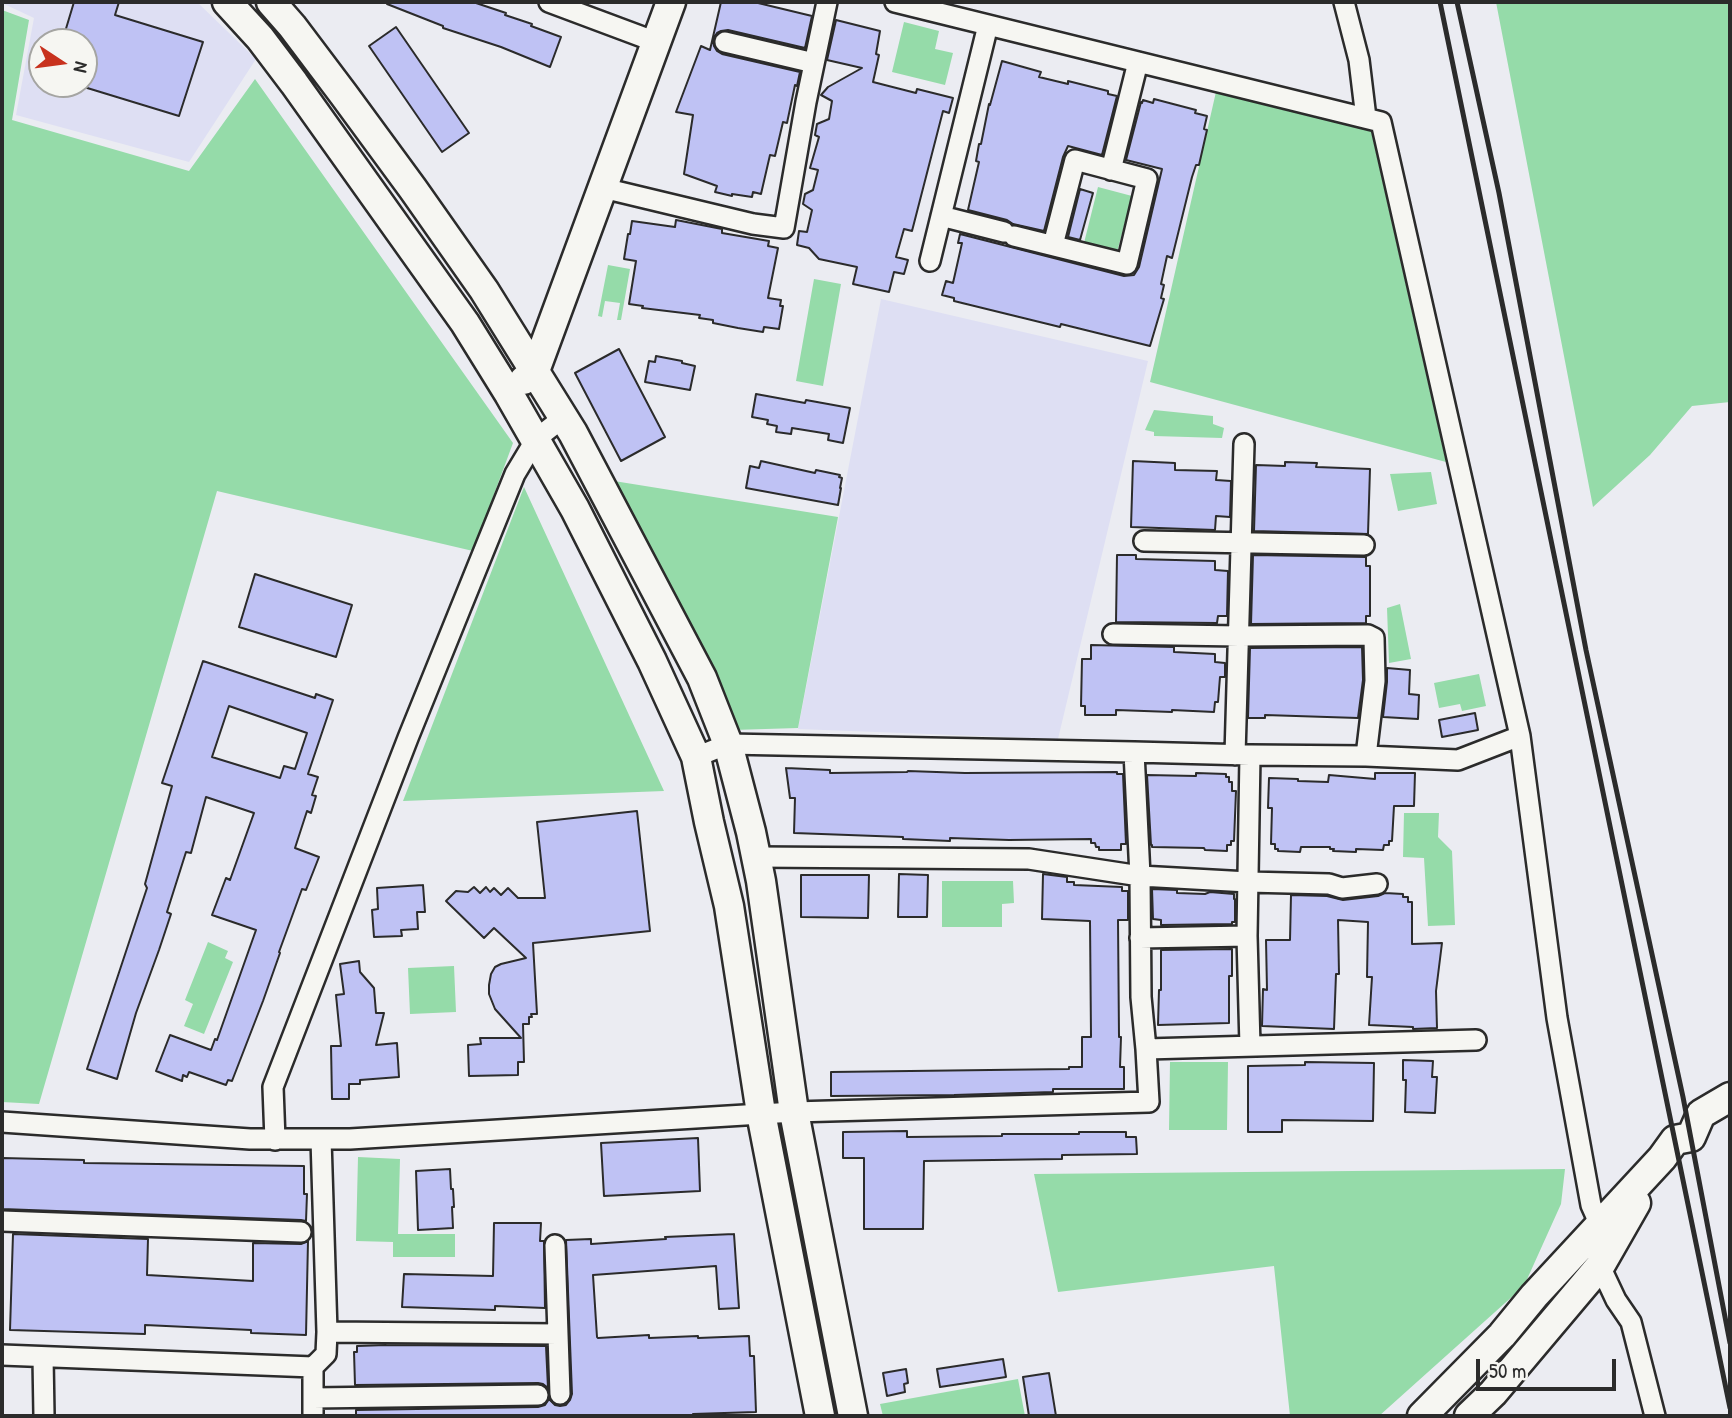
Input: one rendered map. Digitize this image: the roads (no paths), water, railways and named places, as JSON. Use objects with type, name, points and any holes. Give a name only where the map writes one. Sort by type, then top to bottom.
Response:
[{"type":"main road","points":[[227,2],[260,38],[294,83],[465,323],[575,509],[652,661],[696,757],[729,906],[761,1114],[820,1416]]},
{"type":"main road","points":[[271,2],[292,26],[413,189],[484,290],[564,418],[702,678],[728,744],[761,881],[794,1112],[853,1416]]},
{"type":"main road","points":[[509,394],[535,371],[671,2]]},
{"type":"main road","points":[[1469,1416],[1493,1393],[1600,1266],[1675,1140],[1691,1137],[1701,1114],[1730,1097]]},
{"type":"main road","points":[[1422,1416],[1503,1335],[1534,1296],[1662,1158]]},
{"type":"street","points":[[548,2],[656,42]]},
{"type":"street","points":[[603,188],[753,224],[784,228],[827,2]]},
{"type":"street","points":[[895,2],[958,9],[988,25],[1381,122],[1520,736],[1557,1018],[1591,1205],[1600,1225]]},
{"type":"street","points":[[1344,2],[1359,60],[1366,118]]},
{"type":"street","points":[[930,261],[988,25]]},
{"type":"street","points":[[725,42],[814,63]]},
{"type":"street","points":[[1111,170],[1138,62]]},
{"type":"street","points":[[942,216],[1009,234],[1127,264],[1147,179],[1075,160],[1053,245]]},
{"type":"street","points":[[275,1140],[273,1087],[408,738],[514,474],[536,439],[564,418]]},
{"type":"street","points":[[1244,444],[1239,636],[1248,882],[1250,1046]]},
{"type":"street","points":[[1144,541],[1364,545]]},
{"type":"street","points":[[1113,634],[1368,635],[1374,638],[1375,681],[1366,756]]},
{"type":"street","points":[[696,757],[728,744],[1458,760],[1520,736]]},
{"type":"street","points":[[2,1122],[275,1140],[378,1137],[794,1112],[1149,1102],[1141,997],[1140,876],[1134,751]]},
{"type":"street","points":[[756,857],[1028,859],[1140,876],[1329,884],[1342,888],[1377,884]]},
{"type":"street","points":[[1140,938],[1247,936]]},
{"type":"street","points":[[1146,1049],[1476,1040]]},
{"type":"street","points":[[321,1139],[327,1332],[326,1354],[313,1367],[313,1407],[538,1395]]},
{"type":"street","points":[[2,1221],[301,1232]]},
{"type":"street","points":[[555,1245],[560,1394]]},
{"type":"street","points":[[1600,1266],[1616,1300],[1631,1322],[1655,1416]]},
{"type":"street","points":[[327,1332],[558,1334]]},
{"type":"street","points":[[2,1355],[313,1367]]},
{"type":"street","points":[[43,1357],[44,1416]]},
{"type":"railway","points":[[1440,2],[1730,1408]]},
{"type":"railway","points":[[1457,2],[1499,193],[1586,650],[1683,1097],[1730,1343]]}]
